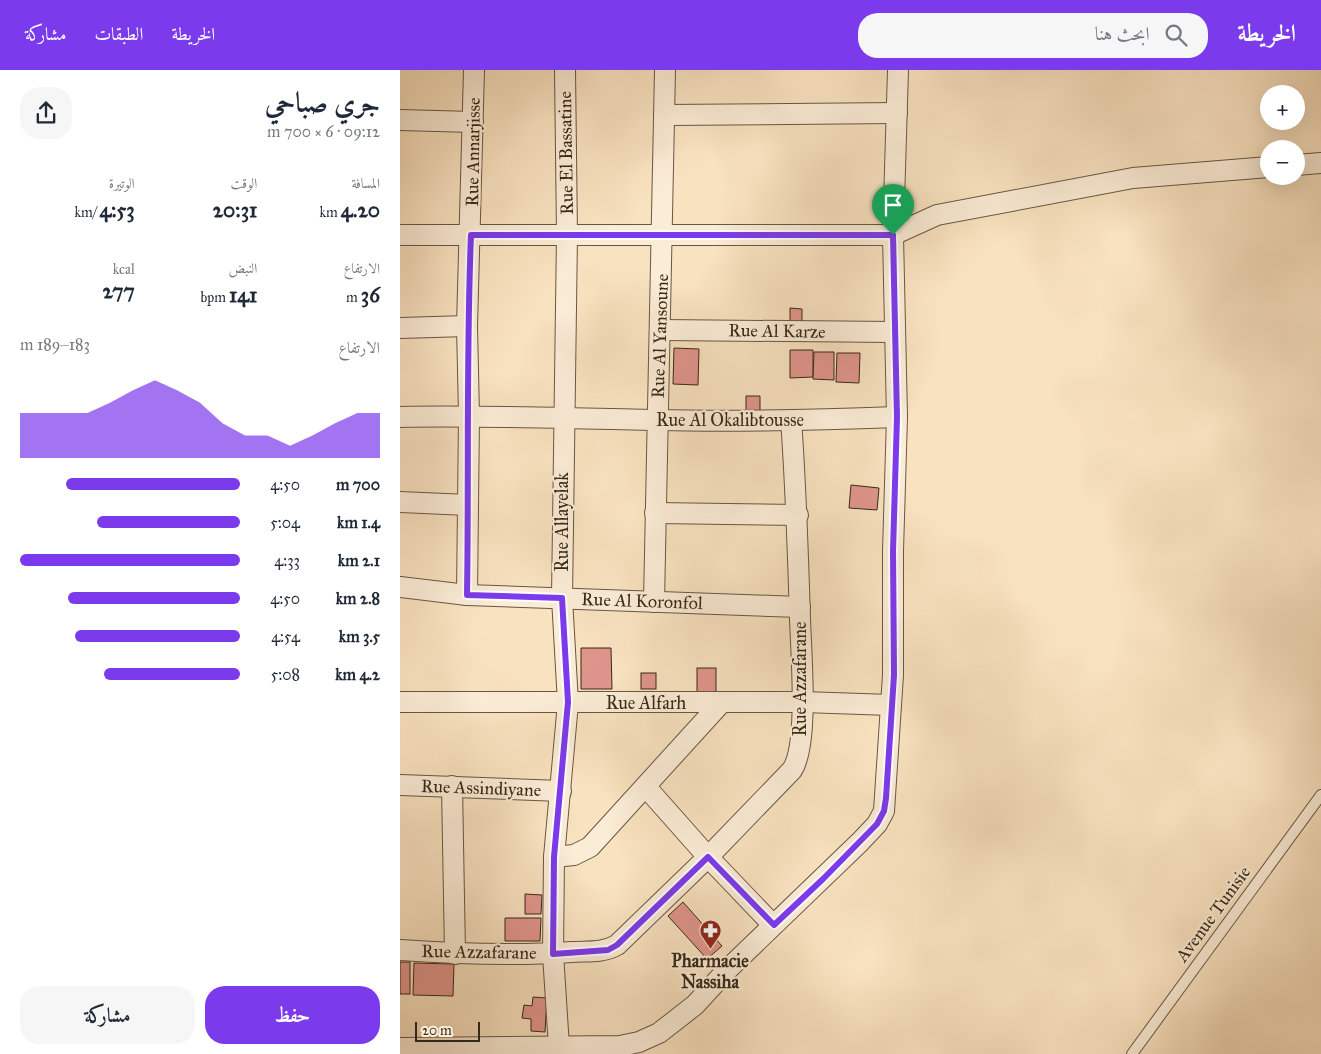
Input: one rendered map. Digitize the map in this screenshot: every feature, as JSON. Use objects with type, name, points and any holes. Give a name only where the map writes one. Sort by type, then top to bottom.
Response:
[{"type":"street","name":"Rue Annarjisse","points":[[467,595],[469,415],[467,326],[471,235],[474,70]]},
{"type":"street","name":"Rue El Bassatine","points":[[565,70],[567,235]]},
{"type":"street","name":"Rue Al Yansoune","points":[[654,602],[665,70]]},
{"type":"street","points":[[400,1048],[620,1046],[639,1042],[659,1033],[695,1005],[727,970],[860,842],[877,824],[884,811],[892,705],[897,417],[893,235],[898,70]]},
{"type":"street","points":[[664,115],[897,112]]},
{"type":"street","points":[[400,120],[473,122]]},
{"type":"street","points":[[1305,164],[1321,162]]},
{"type":"street","points":[[400,235],[893,235],[937,215],[1133,178],[1260,168]]},
{"type":"street","name":"Rue Allayelak","points":[[559,1047],[553,954],[554,857],[562,791],[568,702],[562,598],[563,416],[567,235]]},
{"type":"street","points":[[400,328],[467,326]]},
{"type":"street","name":"Rue Al Karze","points":[[660,330],[894,332]]},
{"type":"street","name":"Rue Al Okalibtousse","points":[[400,416],[563,416],[657,420],[791,420],[897,417]]},
{"type":"street","name":"Rue Azzafarane","points":[[400,950],[455,954],[553,954],[608,950],[617,945],[708,857],[795,765],[798,759],[803,702],[798,515],[791,420]]},
{"type":"street","points":[[400,502],[468,505]]},
{"type":"street","points":[[655,513],[798,515]]},
{"type":"street","name":"Rue Al Koronfol","points":[[400,587],[467,595],[800,607]]},
{"type":"street","name":"Rue Alfarh","points":[[400,702],[803,702],[892,705]]},
{"type":"street","points":[[554,857],[574,855],[590,846],[721,703]]},
{"type":"street","name":"Rue Assindiyane","points":[[400,785],[562,791]]},
{"type":"street","points":[[452,786],[455,954]]},
{"type":"street","points":[[646,787],[708,857],[774,925]]},
{"type":"lane","name":"Avenue Tunisie","points":[[1132,1054],[1321,795]]},
{"type":"building","points":[[790,308],[802,309],[802,330],[790,330]]},
{"type":"building","points":[[674,348],[699,349],[698,385],[673,384]]},
{"type":"building","points":[[790,350],[813,350],[813,377],[790,378]]},
{"type":"building","points":[[814,352],[834,352],[834,380],[813,379]]},
{"type":"building","points":[[837,353],[860,353],[859,383],[836,382]]},
{"type":"building","points":[[746,396],[760,396],[760,416],[746,417]]},
{"type":"building","points":[[851,485],[879,488],[877,510],[849,508]]},
{"type":"building","points":[[581,648],[611,648],[612,689],[581,689]]},
{"type":"building","points":[[697,668],[716,668],[716,693],[697,693]]},
{"type":"building","points":[[641,673],[656,673],[656,689],[641,689]]},
{"type":"building","points":[[525,894],[542,895],[541,914],[525,914]]},
{"type":"building","points":[[683,902],[722,946],[707,959],[668,916]]},
{"type":"building","points":[[505,918],[541,918],[540,941],[505,941]]},
{"type":"building","points":[[400,962],[410,962],[410,994],[400,994]]},
{"type":"building","points":[[414,963],[454,964],[453,996],[413,995]]},
{"type":"building","points":[[533,997],[547,998],[545,1032],[531,1031],[531,1019],[522,1018],[524,1005],[532,1006]]},
{"type":"place","name":"Pharmacie Nassiha","points":[[710,950]]},
{"type":"route","points":[[471,235],[893,235],[897,417],[893,551],[894,675],[884,811],[877,824],[860,842],[774,925],[708,857],[617,945],[608,950],[553,954],[554,857],[562,791],[568,702],[562,598],[467,595],[469,415],[467,326],[471,235]]}]
